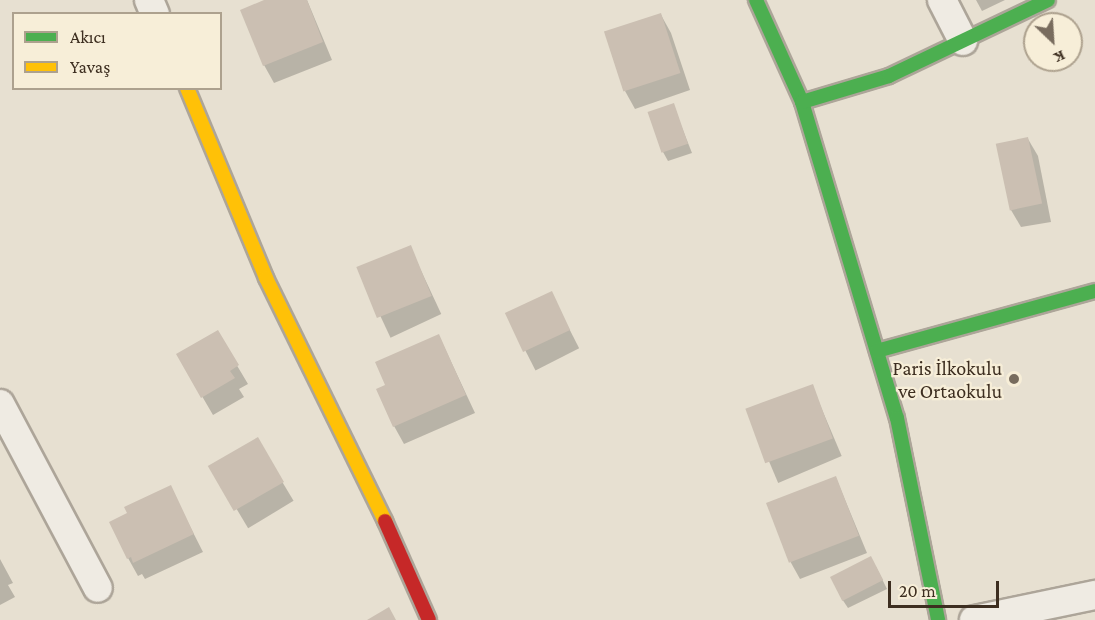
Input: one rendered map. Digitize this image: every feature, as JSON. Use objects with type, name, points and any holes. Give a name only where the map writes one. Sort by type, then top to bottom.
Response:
[{"type":"street","points":[[756,0],[802,102],[897,418],[938,620]]},
{"type":"street","points":[[942,0],[963,41]]},
{"type":"street","points":[[802,102],[889,76],[1048,0]]},
{"type":"street","points":[[188,90],[266,278],[355,453],[429,620]]},
{"type":"street","points":[[877,351],[1095,291]]},
{"type":"street","points":[[0,404],[98,588]]},
{"type":"street","points":[[974,620],[1095,595]]},
{"type":"building","points":[[264,0],[307,0],[323,42],[263,66],[240,10]]},
{"type":"building","points":[[661,13],[680,73],[623,91],[604,32]]},
{"type":"building","points":[[674,103],[688,144],[662,153],[648,112]]},
{"type":"building","points":[[1028,137],[1042,204],[1010,210],[996,144]]},
{"type":"building","points":[[411,245],[432,296],[377,318],[356,267]]},
{"type":"building","points":[[552,291],[570,330],[523,352],[505,313]]},
{"type":"building","points":[[218,330],[239,365],[230,371],[235,378],[201,398],[176,354]]},
{"type":"building","points":[[439,334],[466,395],[393,427],[376,389],[385,385],[375,362]]},
{"type":"building","points":[[813,384],[833,439],[765,463],[745,409]]},
{"type":"building","points":[[258,437],[284,482],[234,511],[208,466]]},
{"type":"building","points":[[836,476],[859,536],[789,563],[766,503]]},
{"type":"building","points":[[171,485],[194,534],[133,563],[131,557],[127,559],[109,522],[127,513],[124,507]]},
{"type":"building","points":[[871,556],[883,580],[842,601],[830,577]]},
{"type":"building","points":[[389,607],[396,620],[367,620]]},
{"type":"traffic: fast","points":[[756,0],[802,102],[897,418],[938,620]]},
{"type":"traffic: fast","points":[[802,102],[889,76],[1048,0]]},
{"type":"traffic: fast","points":[[877,351],[1095,291]]},
{"type":"traffic: slow","points":[[188,90],[266,278],[385,521]]},
{"type":"traffic: jam","points":[[385,521],[429,620]]},
{"type":"place","name":"Paris İlkokulu ve Ortaokulu","points":[[1014,379]]}]
